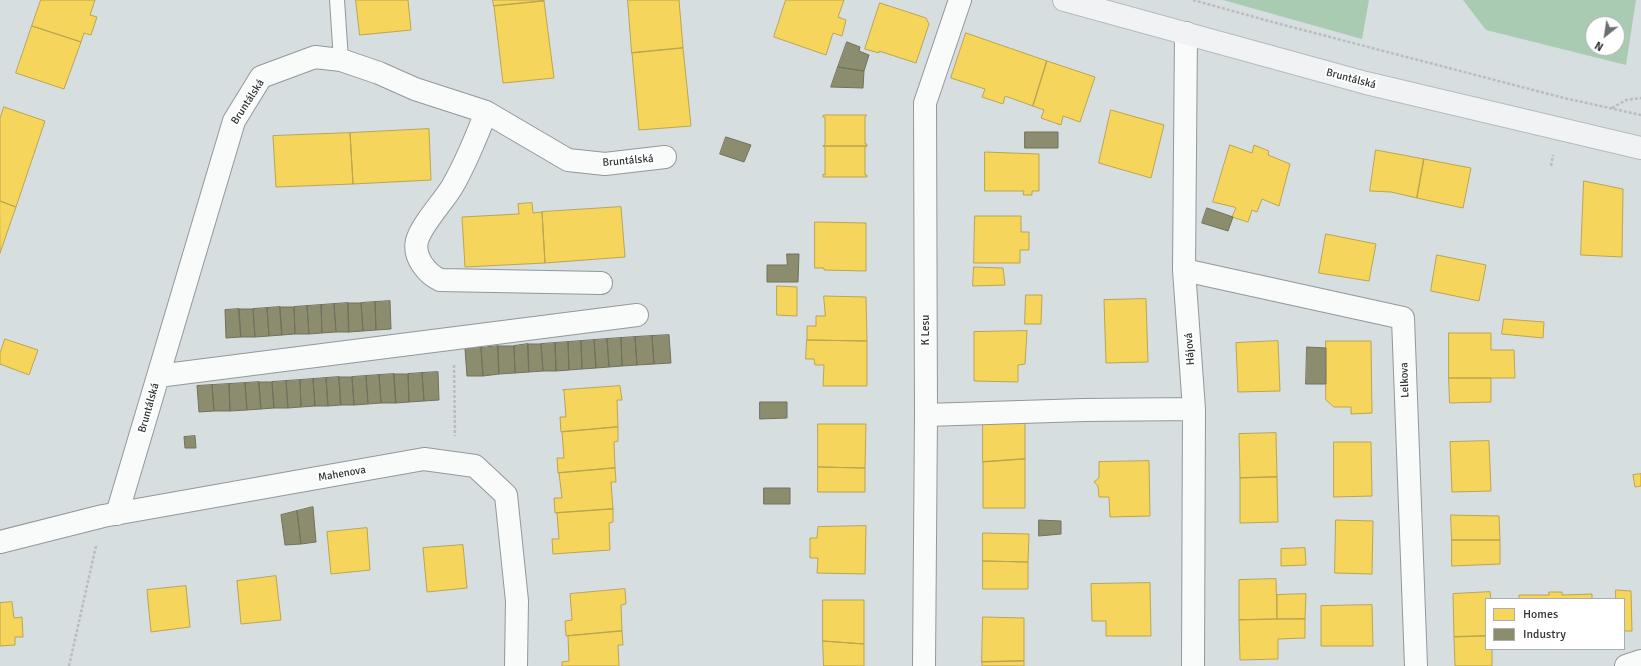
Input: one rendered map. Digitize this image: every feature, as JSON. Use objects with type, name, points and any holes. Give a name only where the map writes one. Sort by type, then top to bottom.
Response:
[{"type":"main road","name":"Bruntálská","points":[[1064,0],[1366,83],[1641,148]]},
{"type":"street","name":"K Lesu","points":[[924,666],[926,415],[925,103],[960,0]]},
{"type":"street","name":"Hájová","points":[[1186,33],[1184,270],[1194,409],[1193,666]]},
{"type":"street","name":"Bruntálská","points":[[110,515],[158,376],[234,121],[261,77],[315,57],[342,60],[379,73],[415,89],[486,112],[568,160],[605,164],[666,157]]},
{"type":"street","points":[[486,112],[467,160],[423,229],[417,242],[418,255],[424,267],[432,276],[440,280],[601,283]]},
{"type":"street","name":"Lelkova","points":[[1184,270],[1403,318],[1416,666]]},
{"type":"street","points":[[158,376],[637,315]]},
{"type":"street","points":[[926,415],[1084,410],[1194,409]]},
{"type":"street","name":"Mahenova","points":[[0,542],[110,515],[424,459],[475,466],[506,496],[517,601],[516,666]]},
{"type":"street","points":[[1626,666],[1641,661]]},
{"type":"lane","points":[[338,0],[342,60]]},
{"type":"path","points":[[1194,0],[1276,23],[1564,98],[1641,115]]},
{"type":"path","points":[[1612,108],[1626,100],[1641,98]]},
{"type":"path","points":[[455,337],[455,440],[458,464]]},
{"type":"path","points":[[69,666],[110,515]]},
{"type":"green space","points":[[1223,0],[1369,0],[1362,39]]},
{"type":"green space","points":[[1463,0],[1636,0],[1626,65],[1590,56],[1625,56],[1625,16],[1585,16],[1585,55],[1486,30]]},
{"type":"building: Homes","points":[[41,0],[95,0],[90,15],[97,17],[91,35],[84,33],[81,42],[32,26]]},
{"type":"building: Homes","points":[[356,0],[408,0],[411,30],[360,35]]},
{"type":"building: Homes","points":[[493,0],[544,0],[544,1],[494,6]]},
{"type":"building: Homes","points":[[628,0],[679,0],[683,48],[632,53]]},
{"type":"building: Homes","points":[[786,0],[844,0],[838,17],[846,20],[842,36],[833,33],[826,55],[774,37]]},
{"type":"building: Homes","points":[[544,1],[554,78],[503,83],[494,6]]},
{"type":"building: Homes","points":[[880,3],[926,18],[929,24],[916,63],[879,51],[879,53],[865,49]]},
{"type":"building: Homes","points":[[32,26],[81,42],[64,89],[16,73]]},
{"type":"building: Homes","points":[[966,33],[1047,61],[1033,106],[1005,96],[1003,104],[982,97],[985,89],[951,78]]},
{"type":"building: Homes","points":[[683,48],[691,126],[639,130],[632,53]]},
{"type":"building: Homes","points":[[1047,61],[1095,77],[1080,122],[1063,116],[1061,125],[1041,118],[1044,110],[1033,106]]},
{"type":"building: Homes","points":[[4,107],[45,121],[16,207],[0,201],[0,119]]},
{"type":"building: Homes","points":[[1111,110],[1164,125],[1151,178],[1099,163]]},
{"type":"building: Homes","points":[[824,115],[867,115],[865,117],[865,144],[867,144],[867,146],[823,146],[825,144]]},
{"type":"building: Homes","points":[[429,129],[431,180],[353,184],[350,133]]},
{"type":"building: Homes","points":[[350,133],[353,184],[276,187],[273,136]]},
{"type":"building: Homes","points":[[1230,145],[1252,153],[1254,145],[1269,151],[1268,155],[1290,164],[1279,206],[1262,199],[1257,212],[1252,210],[1248,222],[1232,217],[1236,208],[1213,202]]},
{"type":"building: Homes","points":[[823,146],[867,146],[865,147],[865,175],[867,175],[867,177],[823,177],[823,174],[825,175],[825,147]]},
{"type":"building: Homes","points":[[1376,150],[1424,159],[1417,198],[1391,192],[1370,191]]},
{"type":"building: Homes","points":[[985,152],[1039,154],[1039,191],[1032,191],[1032,195],[1023,195],[1024,191],[985,191]]},
{"type":"building: Homes","points":[[1424,159],[1471,168],[1463,208],[1417,198]]},
{"type":"building: Homes","points":[[1584,181],[1623,189],[1622,257],[1581,255]]},
{"type":"building: Homes","points":[[0,201],[16,207],[0,253]]},
{"type":"building: Homes","points":[[532,203],[533,213],[542,212],[545,263],[465,267],[462,217],[519,214],[518,204]]},
{"type":"building: Homes","points":[[621,207],[625,257],[545,263],[542,212]]},
{"type":"building: Homes","points":[[975,216],[1021,216],[1021,232],[1029,232],[1029,250],[1020,250],[1020,263],[974,263]]},
{"type":"building: Homes","points":[[815,222],[866,223],[866,271],[824,270],[824,268],[815,268]]},
{"type":"building: Homes","points":[[1326,234],[1376,244],[1369,281],[1319,273]]},
{"type":"building: Homes","points":[[1437,255],[1486,265],[1479,301],[1431,291]]},
{"type":"building: Homes","points":[[974,267],[1003,268],[1005,285],[973,286]]},
{"type":"building: Homes","points":[[777,286],[797,287],[797,316],[777,315]]},
{"type":"building: Homes","points":[[1026,295],[1042,295],[1041,324],[1025,324]]},
{"type":"building: Homes","points":[[824,296],[866,297],[867,341],[807,340],[807,326],[816,326],[816,316],[825,316]]},
{"type":"building: Homes","points":[[1146,299],[1148,362],[1106,363],[1104,300]]},
{"type":"building: Homes","points":[[1504,319],[1544,322],[1543,338],[1502,334]]},
{"type":"building: Homes","points":[[1027,331],[1025,364],[1018,365],[1018,382],[974,381],[974,332]]},
{"type":"building: Homes","points":[[1449,333],[1491,333],[1491,350],[1514,350],[1515,378],[1449,378]]},
{"type":"building: Homes","points":[[5,339],[38,350],[29,375],[0,364],[0,354]]},
{"type":"building: Homes","points":[[807,340],[867,341],[867,386],[823,386],[824,365],[815,365],[814,359],[806,359]]},
{"type":"building: Homes","points":[[1278,341],[1280,391],[1238,392],[1236,343]]},
{"type":"building: Homes","points":[[1326,341],[1371,341],[1372,413],[1351,414],[1351,407],[1334,407],[1326,400]]},
{"type":"building: Homes","points":[[1449,378],[1491,378],[1491,402],[1450,403]]},
{"type":"building: Homes","points":[[620,386],[622,400],[617,400],[618,427],[561,432],[560,417],[566,417],[563,390]]},
{"type":"building: Homes","points":[[983,417],[1025,418],[1025,459],[983,462]]},
{"type":"building: Homes","points":[[818,424],[866,424],[865,468],[818,467]]},
{"type":"building: Homes","points":[[618,427],[618,441],[614,442],[615,468],[558,473],[557,458],[564,458],[562,432]]},
{"type":"building: Homes","points":[[1276,433],[1277,477],[1240,478],[1239,434]]},
{"type":"building: Homes","points":[[1489,441],[1491,491],[1452,492],[1450,442]]},
{"type":"building: Homes","points":[[1334,442],[1371,442],[1372,496],[1334,497]]},
{"type":"building: Homes","points":[[1025,459],[1025,508],[983,508],[983,462]]},
{"type":"building: Homes","points":[[1149,461],[1150,516],[1110,517],[1109,497],[1099,497],[1098,486],[1094,482],[1099,478],[1099,462]]},
{"type":"building: Homes","points":[[818,467],[865,468],[865,492],[818,492]]},
{"type":"building: Homes","points":[[615,468],[616,482],[611,482],[613,509],[555,513],[554,498],[562,498],[559,473]]},
{"type":"building: Homes","points":[[1641,474],[1641,486],[1635,487],[1633,475]]},
{"type":"building: Homes","points":[[1277,477],[1278,522],[1240,523],[1240,478]]},
{"type":"building: Homes","points":[[613,509],[613,522],[609,523],[610,550],[553,554],[552,539],[559,539],[557,513]]},
{"type":"building: Homes","points":[[1451,515],[1499,516],[1500,540],[1452,540]]},
{"type":"building: Homes","points":[[1336,520],[1373,521],[1372,574],[1335,573]]},
{"type":"building: Homes","points":[[866,526],[865,574],[817,573],[818,558],[810,558],[810,538],[817,538],[818,527]]},
{"type":"building: Homes","points":[[367,528],[370,570],[331,574],[327,532]]},
{"type":"building: Homes","points":[[983,533],[1029,534],[1028,562],[983,561]]},
{"type":"building: Homes","points":[[1452,540],[1500,540],[1500,564],[1452,566]]},
{"type":"building: Homes","points":[[463,545],[467,588],[427,592],[423,548]]},
{"type":"building: Homes","points":[[1305,548],[1306,565],[1281,566],[1281,549]]},
{"type":"building: Homes","points":[[983,561],[1028,562],[1028,589],[983,589]]},
{"type":"building: Homes","points":[[276,576],[281,620],[241,624],[237,581]]},
{"type":"building: Homes","points":[[1276,579],[1277,619],[1239,620],[1239,580]]},
{"type":"building: Homes","points":[[1150,583],[1151,636],[1106,636],[1106,621],[1092,621],[1091,584]]},
{"type":"building: Homes","points":[[186,586],[190,627],[151,632],[147,590]]},
{"type":"building: Homes","points":[[625,589],[626,604],[621,605],[622,631],[566,636],[565,621],[572,620],[570,594]]},
{"type":"building: Homes","points":[[1616,590],[1631,591],[1632,631],[1625,631],[1625,598],[1616,598]]},
{"type":"building: Homes","points":[[1490,592],[1491,598],[1485,598],[1485,636],[1454,637],[1453,594]]},
{"type":"building: Homes","points":[[1549,592],[1562,592],[1562,595],[1592,594],[1592,598],[1519,598],[1519,595],[1549,595]]},
{"type":"building: Homes","points":[[1306,594],[1305,619],[1277,619],[1277,595]]},
{"type":"building: Homes","points":[[823,600],[864,600],[864,644],[823,641]]},
{"type":"building: Homes","points":[[12,602],[14,618],[22,617],[23,637],[15,637],[15,645],[0,646],[0,603]]},
{"type":"building: Homes","points":[[1372,605],[1373,646],[1321,646],[1321,606]]},
{"type":"building: Homes","points":[[983,617],[1024,618],[1024,661],[982,662]]},
{"type":"building: Homes","points":[[1305,619],[1305,638],[1278,639],[1278,659],[1240,660],[1239,620]]},
{"type":"building: Homes","points":[[622,631],[623,645],[618,645],[619,666],[562,666],[562,662],[569,661],[568,636]]},
{"type":"building: Homes","points":[[1485,636],[1485,650],[1492,650],[1492,666],[1455,666],[1454,637]]},
{"type":"building: Homes","points":[[823,641],[864,644],[864,666],[824,666]]},
{"type":"building: Homes","points":[[1024,661],[1024,666],[982,666],[982,662]]},
{"type":"building: Industry","points":[[847,42],[860,47],[859,51],[869,55],[864,71],[838,67]]},
{"type":"building: Industry","points":[[838,67],[864,71],[863,88],[831,87]]},
{"type":"building: Industry","points":[[1025,132],[1058,132],[1058,148],[1025,148]]},
{"type":"building: Industry","points":[[726,137],[751,145],[744,162],[720,154]]},
{"type":"building: Industry","points":[[1207,208],[1233,217],[1228,231],[1202,223]]},
{"type":"building: Industry","points":[[787,254],[799,254],[798,282],[767,282],[767,265],[787,265]]},
{"type":"building: Industry","points":[[390,301],[391,329],[376,330],[375,302]]},
{"type":"building: Industry","points":[[375,302],[376,330],[363,331],[361,303]]},
{"type":"building: Industry","points":[[348,303],[349,332],[336,332],[334,304]]},
{"type":"building: Industry","points":[[348,303],[361,303],[363,331],[349,332]]},
{"type":"building: Industry","points":[[334,304],[336,332],[322,333],[321,305]]},
{"type":"building: Industry","points":[[321,305],[322,333],[309,334],[307,306]]},
{"type":"building: Industry","points":[[307,306],[309,334],[295,334],[294,307]]},
{"type":"building: Industry","points":[[280,307],[282,335],[269,336],[267,308]]},
{"type":"building: Industry","points":[[280,307],[294,307],[295,334],[282,335]]},
{"type":"building: Industry","points":[[267,308],[269,336],[255,337],[253,309]]},
{"type":"building: Industry","points":[[239,309],[253,309],[255,337],[241,337]]},
{"type":"building: Industry","points":[[239,309],[241,337],[226,338],[225,310]]},
{"type":"building: Industry","points":[[669,335],[671,363],[654,364],[652,336]]},
{"type":"building: Industry","points":[[652,336],[654,364],[637,365],[635,337]]},
{"type":"building: Industry","points":[[635,337],[637,365],[622,366],[621,338]]},
{"type":"building: Industry","points":[[621,338],[622,366],[609,367],[607,339]]},
{"type":"building: Industry","points":[[607,339],[609,367],[596,368],[594,340]]},
{"type":"building: Industry","points":[[594,340],[596,368],[582,369],[581,341]]},
{"type":"building: Industry","points":[[581,341],[582,369],[569,370],[568,342]]},
{"type":"building: Industry","points":[[568,342],[569,370],[556,371],[555,343]]},
{"type":"building: Industry","points":[[555,343],[556,371],[543,371],[541,344]]},
{"type":"building: Industry","points":[[528,344],[541,344],[543,371],[529,372]]},
{"type":"building: Industry","points":[[528,344],[529,372],[515,373],[514,346]]},
{"type":"building: Industry","points":[[498,346],[514,346],[515,373],[499,374]]},
{"type":"building: Industry","points":[[498,346],[499,374],[483,376],[481,348]]},
{"type":"building: Industry","points":[[1307,347],[1326,348],[1326,384],[1306,384]]},
{"type":"building: Industry","points":[[481,348],[483,376],[467,376],[465,349]]},
{"type":"building: Industry","points":[[438,372],[439,400],[424,401],[422,373]]},
{"type":"building: Industry","points":[[422,373],[424,401],[409,402],[408,374]]},
{"type":"building: Industry","points":[[394,374],[396,403],[381,403],[379,375]]},
{"type":"building: Industry","points":[[394,374],[408,374],[409,402],[396,403]]},
{"type":"building: Industry","points":[[379,375],[381,403],[368,404],[366,376]]},
{"type":"building: Industry","points":[[366,376],[368,404],[354,405],[352,377]]},
{"type":"building: Industry","points":[[339,377],[352,377],[354,405],[341,405]]},
{"type":"building: Industry","points":[[339,377],[341,405],[328,406],[326,378]]},
{"type":"building: Industry","points":[[326,378],[328,406],[315,406],[313,379]]},
{"type":"building: Industry","points":[[313,379],[315,406],[301,407],[300,380]]},
{"type":"building: Industry","points":[[300,380],[301,407],[288,408],[286,381]]},
{"type":"building: Industry","points":[[286,381],[288,408],[274,408],[272,382]]},
{"type":"building: Industry","points":[[259,382],[261,409],[247,410],[245,383]]},
{"type":"building: Industry","points":[[259,382],[272,382],[274,408],[261,409]]},
{"type":"building: Industry","points":[[245,383],[247,410],[230,411],[229,384]]},
{"type":"building: Industry","points":[[229,384],[230,411],[214,411],[212,385]]},
{"type":"building: Industry","points":[[212,385],[214,411],[199,412],[197,386]]},
{"type":"building: Industry","points":[[760,402],[787,402],[787,418],[760,419]]},
{"type":"building: Industry","points":[[195,436],[196,448],[185,448],[184,437]]},
{"type":"building: Industry","points":[[764,488],[790,488],[790,504],[764,504]]},
{"type":"building: Industry","points":[[313,507],[316,542],[301,544],[297,511]]},
{"type":"building: Industry","points":[[297,511],[301,544],[285,545],[281,515]]},
{"type":"building: Industry","points":[[1039,520],[1061,521],[1061,534],[1039,536]]}]
